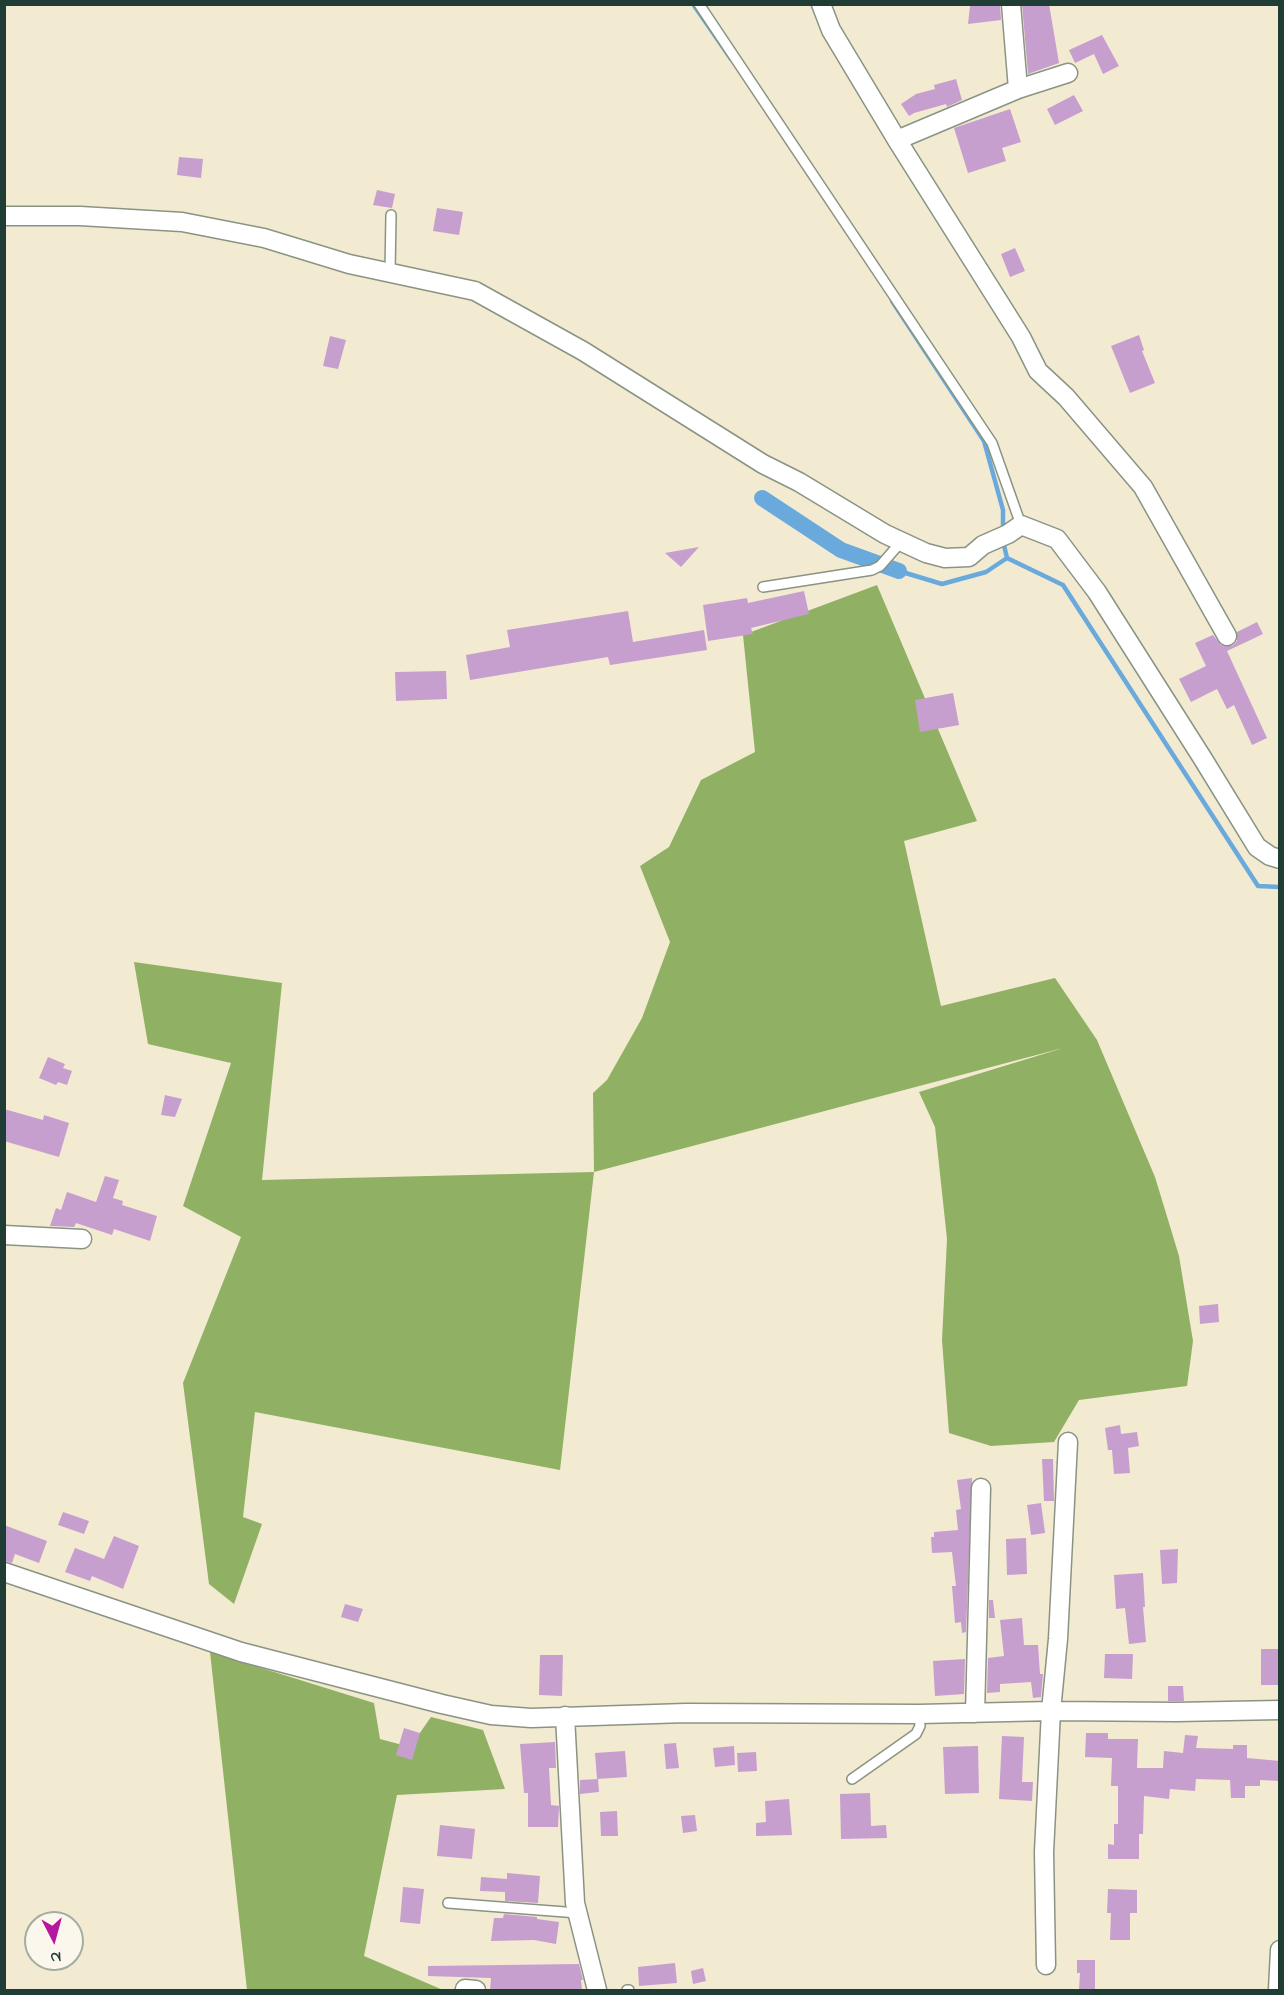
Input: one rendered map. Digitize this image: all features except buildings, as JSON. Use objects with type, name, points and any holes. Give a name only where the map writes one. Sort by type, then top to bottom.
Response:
[{"type":"street","points":[[821,4],[831,30],[1021,337],[1038,371],[1073,405],[1143,487],[1227,636]]},
{"type":"street","points":[[1011,4],[1018,89]]},
{"type":"street","points":[[897,140],[1018,89],[1068,73]]},
{"type":"street","points":[[4,216],[80,216],[182,222],[264,238],[349,264],[475,291],[583,351],[763,464],[798,482],[900,545],[945,558],[969,557],[983,545],[1015,529],[1057,539],[1097,592],[1198,749],[1257,847],[1270,856],[1280,859]]},
{"type":"street","points":[[4,1235],[82,1239]]},
{"type":"street","points":[[1046,1965],[1044,1852],[1068,1442]]},
{"type":"street","points":[[975,1713],[981,1488]]},
{"type":"street","points":[[4,1572],[241,1652],[491,1715],[531,1718],[686,1713],[919,1714],[1280,1710]]},
{"type":"street","points":[[565,1716],[572,1871],[578,1913],[597,1990]]},
{"type":"street","points":[[1278,1990],[1280,1950]]},
{"type":"lane","points":[[699,4],[992,443],[1015,529]]},
{"type":"lane","points":[[390,272],[391,215]]},
{"type":"lane","points":[[763,587],[872,570],[880,566],[900,545]]},
{"type":"lane","points":[[852,1779],[916,1734],[920,1726],[919,1714]]},
{"type":"lane","points":[[448,1903],[578,1913]]},
{"type":"green space","points":[[877,585],[977,821],[904,841],[941,1006],[1055,978],[1097,1040],[1155,1177],[1179,1256],[1193,1341],[1187,1386],[1079,1400],[1054,1442],[991,1446],[949,1433],[942,1340],[947,1239],[935,1127],[919,1092],[1063,1048],[594,1172],[593,1093],[607,1080],[642,1018],[670,942],[640,866],[669,847],[701,780],[755,752],[743,635]]},
{"type":"green space","points":[[134,962],[282,983],[262,1180],[594,1172],[560,1470],[255,1412],[243,1517],[262,1524],[234,1604],[209,1584],[183,1383],[241,1237],[183,1206],[231,1063],[148,1044]]},
{"type":"green space","points":[[210,1652],[374,1703],[380,1739],[410,1747],[431,1717],[483,1730],[505,1789],[397,1795],[364,1956],[443,1990],[247,1990]]},
{"type":"waterway","points":[[693,4],[731,59]]},
{"type":"waterway","points":[[892,301],[984,441],[1003,510],[1003,532]]},
{"type":"waterway","points":[[762,498],[841,550],[899,571]]},
{"type":"waterway","points":[[1003,541],[1007,558]]},
{"type":"waterway","points":[[899,571],[942,584],[986,572],[1007,558],[1063,585],[1258,886],[1280,887]]}]
